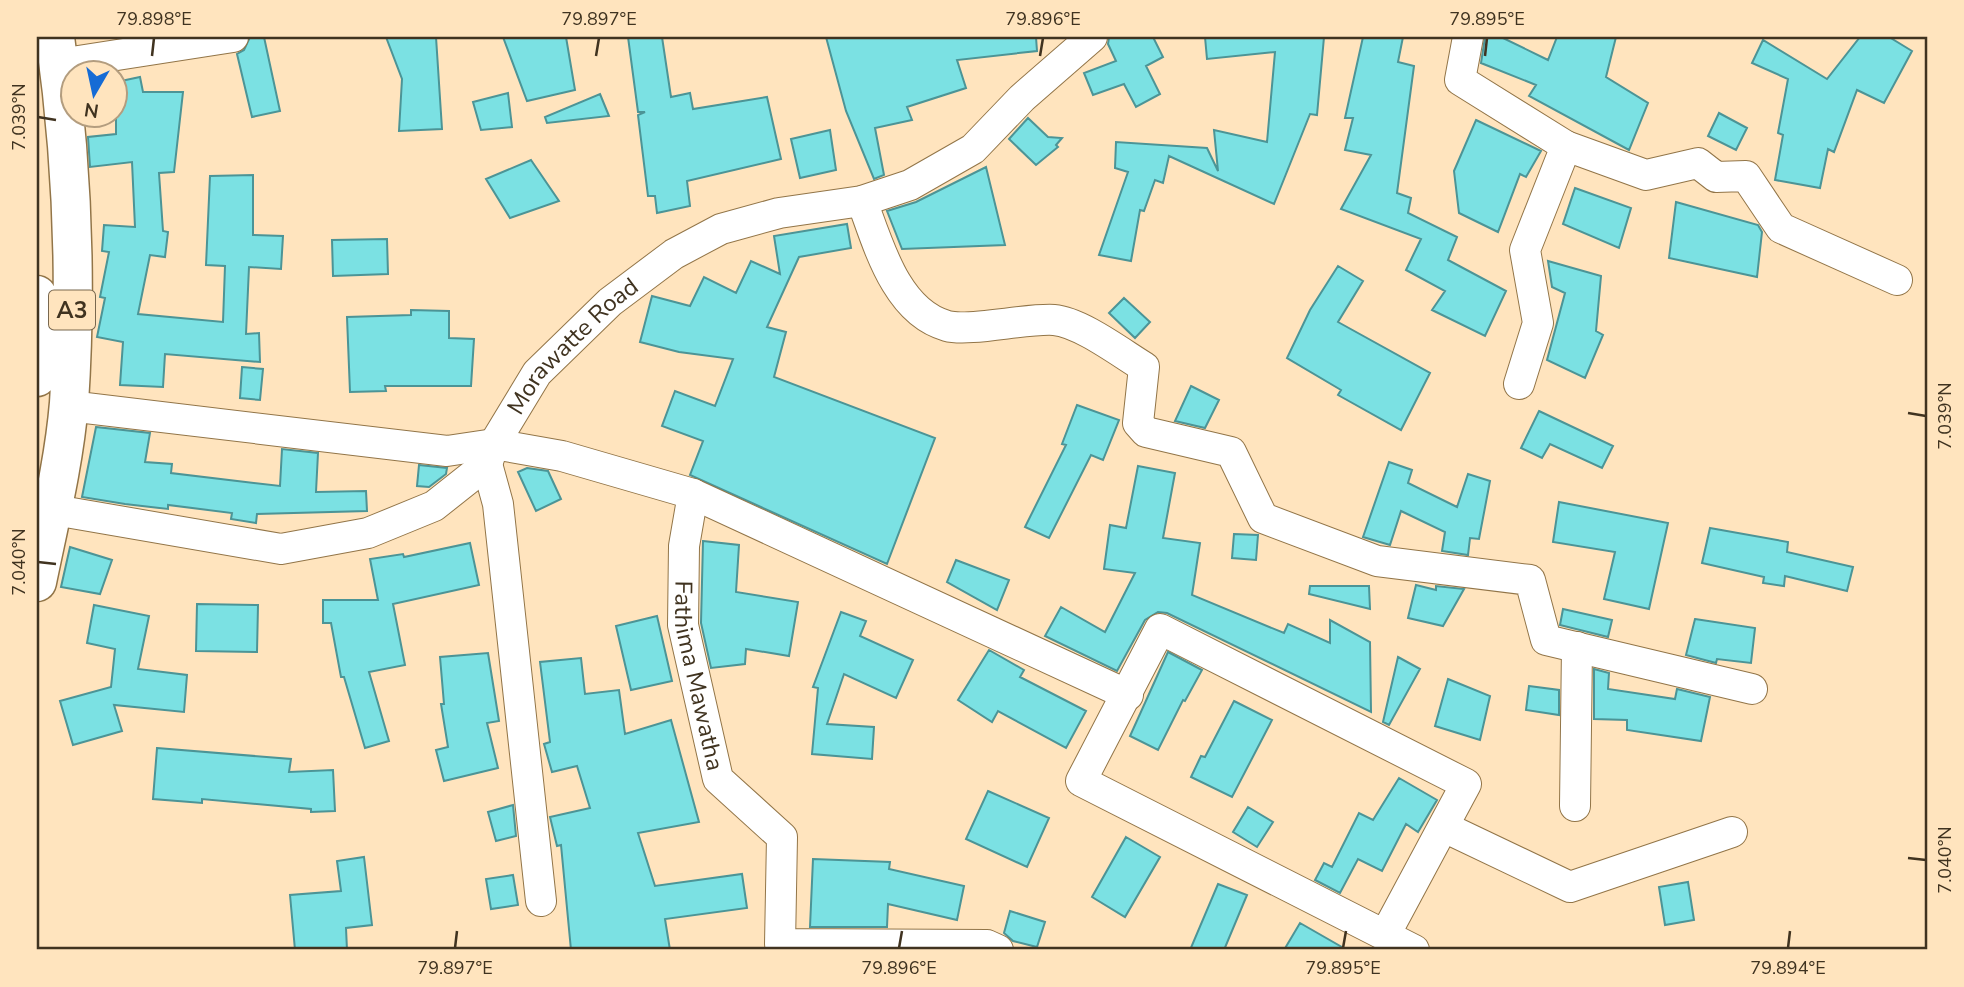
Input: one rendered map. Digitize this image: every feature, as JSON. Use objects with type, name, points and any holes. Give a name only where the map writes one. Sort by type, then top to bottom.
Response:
[{"type":"highway","name":"A3","points":[[37,582],[44,509],[69,406],[72,228],[57,51]]},
{"type":"highway","name":"A3","points":[[37,295],[37,377]]},
{"type":"street","points":[[57,51],[233,37]]},
{"type":"street","name":"Morawatte Road","points":[[44,509],[281,549],[368,533],[434,506],[490,454],[537,373],[610,302],[674,254],[722,229],[779,213],[862,201],[910,185],[973,149],[1022,98],[1092,37]]},
{"type":"street","points":[[1468,37],[1460,80],[1566,146],[1646,175],[1698,163],[1716,177],[1746,176],[1781,228],[1897,279]]},
{"type":"street","points":[[1519,384],[1538,323],[1525,250],[1566,146]]},
{"type":"street","points":[[862,201],[886,263],[914,307],[948,327],[1056,320],[1080,329],[1144,367],[1138,423],[1146,432],[1231,452],[1263,518],[1377,561],[1530,580],[1546,640],[1752,689]]},
{"type":"street","points":[[69,406],[447,451],[562,456],[693,494],[1128,695]]},
{"type":"street","points":[[490,454],[498,504],[541,901]]},
{"type":"street","name":"Fathima Mawatha","points":[[693,494],[684,546],[683,625],[718,779],[782,837],[781,947],[987,945],[998,950]]},
{"type":"street","points":[[1385,935],[1466,784],[1160,629],[1128,695],[1081,780],[1414,950]]},
{"type":"street","points":[[1575,806],[1577,647]]},
{"type":"street","points":[[1444,827],[1570,887],[1732,832]]},
{"type":"building","points":[[250,37],[264,37],[280,111],[252,117],[237,54],[244,50]]},
{"type":"building","points":[[386,37],[436,37],[442,129],[399,131],[402,79]]},
{"type":"building","points":[[503,37],[566,37],[575,90],[527,101]]},
{"type":"building","points":[[628,37],[662,37],[671,97],[690,93],[693,109],[767,97],[781,159],[687,181],[690,206],[657,213],[655,196],[648,196],[638,115],[645,112],[638,112]]},
{"type":"building","points":[[826,37],[1036,37],[1037,51],[957,60],[966,88],[907,107],[912,120],[875,128],[884,175],[874,179],[846,111]]},
{"type":"building","points":[[1109,37],[1153,37],[1163,57],[1146,66],[1160,94],[1136,107],[1124,84],[1093,95],[1084,73],[1116,61],[1108,44]]},
{"type":"building","points":[[1205,37],[1324,37],[1317,115],[1310,114],[1274,204],[1169,156],[1163,183],[1155,180],[1144,211],[1140,210],[1131,261],[1099,255],[1128,172],[1115,168],[1116,142],[1207,148],[1218,171],[1214,130],[1267,142],[1275,52],[1207,59]]},
{"type":"building","points":[[1363,37],[1403,37],[1398,62],[1414,66],[1397,193],[1411,198],[1408,213],[1457,237],[1448,260],[1506,291],[1485,336],[1432,310],[1445,291],[1406,270],[1421,239],[1341,209],[1371,155],[1345,150],[1353,118],[1345,118]]},
{"type":"building","points":[[1485,37],[1501,37],[1548,60],[1557,37],[1616,37],[1606,77],[1648,103],[1629,150],[1529,96],[1536,85],[1481,63]]},
{"type":"building","points":[[1860,37],[1889,37],[1912,51],[1884,103],[1857,90],[1834,152],[1828,149],[1820,188],[1775,180],[1783,135],[1778,133],[1788,79],[1752,63],[1763,40],[1827,79]]},
{"type":"building","points":[[140,77],[143,92],[183,92],[174,172],[159,173],[163,231],[168,232],[165,257],[150,255],[138,314],[223,322],[225,266],[206,265],[210,176],[253,175],[253,235],[283,236],[281,269],[249,267],[246,334],[259,333],[260,362],[165,354],[163,387],[120,385],[123,342],[97,337],[105,298],[100,297],[109,252],[102,251],[104,225],[135,227],[132,162],[90,167],[88,137],[116,134],[116,130],[130,130],[130,79]]},
{"type":"building","points":[[508,93],[512,127],[481,130],[473,102]]},
{"type":"building","points":[[600,94],[609,116],[547,123],[545,117]]},
{"type":"building","points":[[1719,113],[1747,128],[1736,150],[1708,136]]},
{"type":"building","points":[[1028,118],[1048,137],[1062,138],[1056,145],[1058,147],[1036,165],[1009,139]]},
{"type":"building","points":[[1476,120],[1541,151],[1526,177],[1520,174],[1498,232],[1459,213],[1454,171]]},
{"type":"building","points":[[830,130],[836,170],[800,178],[791,139]]},
{"type":"building","points":[[531,160],[559,201],[510,218],[486,179]]},
{"type":"building","points":[[986,167],[1005,245],[902,249],[887,211],[916,202]]},
{"type":"building","points":[[1575,188],[1631,208],[1619,248],[1563,224]]},
{"type":"building","points":[[1676,202],[1758,225],[1762,232],[1757,277],[1669,258]]},
{"type":"building","points":[[847,224],[851,248],[799,257],[767,327],[786,332],[774,377],[935,438],[887,564],[690,475],[703,441],[662,426],[675,391],[715,406],[733,359],[679,352],[640,342],[652,296],[690,306],[704,277],[736,293],[751,261],[780,274],[774,236]]},
{"type":"building","points":[[387,239],[388,274],[333,276],[332,240]]},
{"type":"building","points":[[1548,261],[1601,276],[1596,331],[1603,335],[1585,378],[1547,360],[1565,293],[1552,287]]},
{"type":"building","points":[[1338,266],[1363,281],[1338,322],[1430,373],[1401,430],[1338,395],[1341,390],[1287,358],[1310,310]]},
{"type":"building","points":[[1124,298],[1150,322],[1135,338],[1109,313]]},
{"type":"building","points":[[411,310],[449,311],[449,338],[474,339],[471,386],[385,386],[386,391],[350,392],[347,317],[411,315]]},
{"type":"building","points":[[242,367],[263,369],[260,400],[240,398]]},
{"type":"building","points":[[1191,386],[1219,400],[1205,428],[1175,421]]},
{"type":"building","points":[[1077,405],[1119,420],[1103,460],[1091,455],[1049,538],[1025,527],[1066,445],[1062,444]]},
{"type":"building","points":[[1539,411],[1613,446],[1602,468],[1550,444],[1542,458],[1521,448]]},
{"type":"building","points":[[96,427],[150,433],[145,462],[172,464],[171,473],[280,486],[282,449],[318,453],[316,492],[366,491],[367,511],[257,514],[256,523],[231,519],[232,513],[168,505],[168,509],[82,497]]},
{"type":"building","points":[[1389,462],[1412,470],[1408,483],[1457,507],[1468,474],[1490,481],[1479,539],[1470,538],[1468,555],[1442,551],[1445,532],[1401,511],[1390,545],[1363,537]]},
{"type":"building","points":[[419,465],[447,468],[446,474],[429,487],[417,486]]},
{"type":"building","points":[[1138,466],[1175,473],[1163,538],[1200,543],[1192,595],[1284,633],[1288,624],[1330,643],[1330,620],[1370,642],[1371,712],[1167,613],[1158,612],[1145,620],[1117,671],[1045,636],[1061,607],[1105,632],[1135,573],[1104,569],[1110,525],[1126,528]]},
{"type":"building","points":[[527,468],[548,471],[561,499],[536,511],[518,472]]},
{"type":"building","points":[[1559,502],[1668,523],[1649,609],[1604,599],[1615,552],[1553,542]]},
{"type":"building","points":[[1710,528],[1788,542],[1787,552],[1853,567],[1847,591],[1785,576],[1784,586],[1763,583],[1764,577],[1702,563]]},
{"type":"building","points":[[1234,534],[1258,535],[1256,560],[1232,558]]},
{"type":"building","points":[[703,541],[739,545],[736,592],[798,602],[789,656],[746,649],[745,664],[711,668],[701,623]]},
{"type":"building","points":[[470,543],[479,585],[393,604],[405,665],[369,672],[389,741],[365,748],[344,677],[341,677],[331,623],[323,623],[323,600],[378,600],[370,559],[403,554],[404,557]]},
{"type":"building","points":[[70,547],[112,560],[100,594],[61,587]]},
{"type":"building","points":[[956,560],[1009,580],[997,610],[947,582]]},
{"type":"building","points":[[1416,585],[1436,590],[1436,586],[1464,589],[1443,626],[1408,618]]},
{"type":"building","points":[[1310,586],[1369,586],[1370,609],[1309,594]]},
{"type":"building","points":[[197,604],[258,605],[257,652],[196,651]]},
{"type":"building","points":[[94,605],[149,616],[138,669],[187,675],[184,712],[114,705],[122,731],[73,745],[60,701],[111,687],[115,649],[87,643]]},
{"type":"building","points":[[1563,609],[1612,620],[1608,637],[1560,625]]},
{"type":"building","points":[[841,612],[866,621],[860,636],[913,660],[896,698],[844,674],[827,724],[874,727],[872,759],[812,754],[818,688],[813,687]]},
{"type":"building","points":[[657,616],[672,681],[631,690],[616,626]]},
{"type":"building","points":[[1695,619],[1755,628],[1751,663],[1717,659],[1716,663],[1686,655]]},
{"type":"building","points":[[989,650],[1024,670],[1020,677],[1086,711],[1066,748],[998,711],[992,722],[958,700]]},
{"type":"building","points":[[1168,652],[1202,670],[1185,701],[1183,700],[1158,750],[1130,736]]},
{"type":"building","points":[[488,653],[499,721],[487,723],[498,768],[444,781],[436,750],[448,747],[441,704],[444,704],[440,657]]},
{"type":"building","points":[[1398,657],[1420,669],[1389,725],[1383,722]]},
{"type":"building","points":[[581,658],[585,694],[619,690],[625,734],[671,720],[699,822],[638,833],[655,886],[742,874],[747,908],[665,919],[670,950],[571,950],[561,845],[557,846],[550,817],[590,808],[577,766],[552,772],[544,744],[550,742],[540,662]]},
{"type":"building","points":[[1594,669],[1609,673],[1608,689],[1675,699],[1677,689],[1710,697],[1701,741],[1627,730],[1627,720],[1594,719]]},
{"type":"building","points":[[1448,679],[1490,696],[1480,740],[1435,726]]},
{"type":"building","points":[[1529,686],[1559,690],[1559,715],[1526,710]]},
{"type":"building","points":[[1234,701],[1272,720],[1232,797],[1191,777],[1201,756],[1205,757]]},
{"type":"building","points":[[157,748],[291,759],[289,772],[333,770],[335,811],[311,812],[311,809],[202,799],[202,803],[153,799]]},
{"type":"building","points":[[1399,778],[1437,800],[1418,832],[1406,824],[1382,871],[1358,859],[1340,893],[1315,880],[1324,863],[1332,867],[1359,813],[1373,820]]},
{"type":"building","points":[[988,791],[1049,818],[1027,867],[966,839]]},
{"type":"building","points":[[513,805],[516,836],[496,841],[488,812]]},
{"type":"building","points":[[1248,807],[1273,822],[1257,847],[1233,832]]},
{"type":"building","points":[[1126,837],[1160,857],[1125,917],[1092,897]]},
{"type":"building","points":[[364,857],[372,925],[346,928],[347,950],[295,950],[290,895],[341,891],[337,861]]},
{"type":"building","points":[[813,859],[890,862],[889,869],[964,886],[957,920],[888,904],[887,927],[810,927]]},
{"type":"building","points":[[513,875],[518,905],[491,909],[486,879]]},
{"type":"building","points":[[1688,882],[1694,920],[1665,925],[1659,887]]},
{"type":"building","points":[[1218,884],[1247,895],[1224,950],[1190,950]]},
{"type":"building","points":[[1010,911],[1045,922],[1037,947],[1013,941],[1004,933]]},
{"type":"building","points":[[1300,923],[1347,950],[1284,950]]}]
